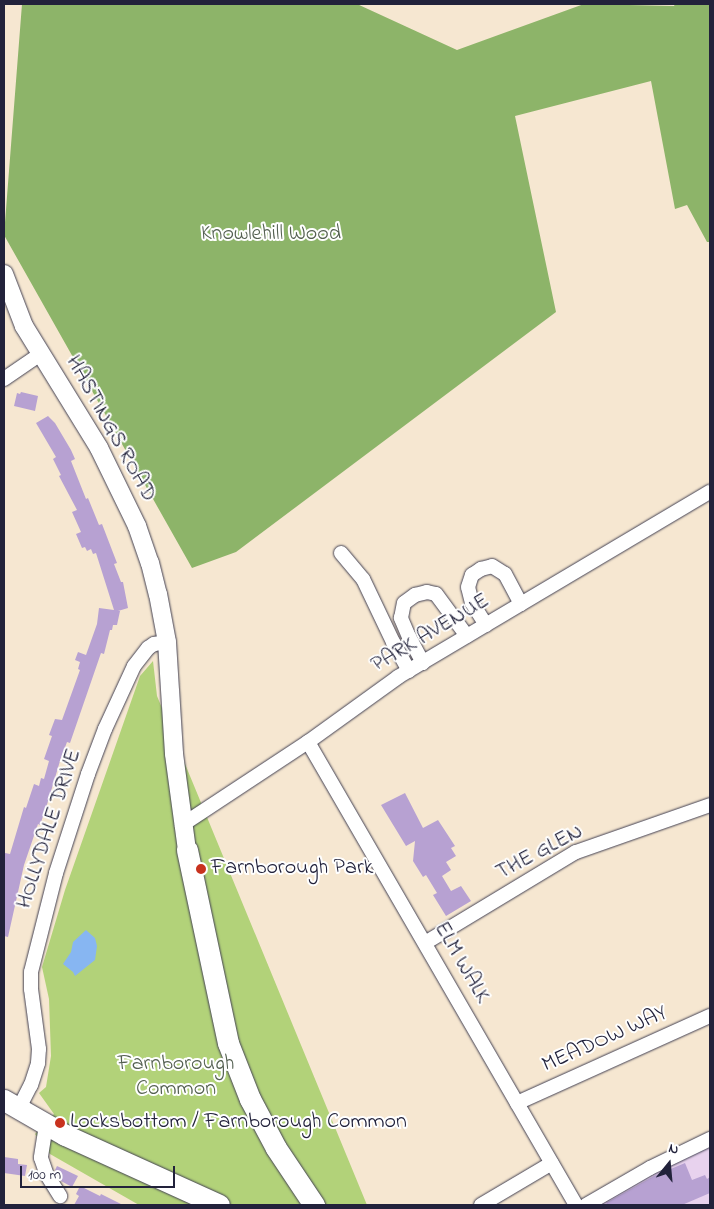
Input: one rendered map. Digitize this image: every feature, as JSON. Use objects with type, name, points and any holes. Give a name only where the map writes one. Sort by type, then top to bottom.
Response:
[{"type":"highway","points":[[187,850],[228,1043],[250,1099],[276,1148],[316,1205]]},
{"type":"highway","points":[[11,1105],[46,1125],[219,1205]]},
{"type":"main road","name":"HASTINGS ROAD","points":[[4,274],[24,326],[100,448],[137,526],[156,586],[167,642]]},
{"type":"main road","points":[[167,642],[174,754],[182,825],[187,850]]},
{"type":"street","points":[[4,379],[42,353]]},
{"type":"street","name":"PARK AVENUE","points":[[182,825],[308,742],[423,662],[710,492]]},
{"type":"street","points":[[340,553],[362,579],[409,671]]},
{"type":"street","points":[[486,625],[472,603],[468,587],[472,575],[481,568],[492,566],[505,574],[521,604]]},
{"type":"street","points":[[423,662],[408,638],[401,618],[404,603],[415,596],[427,592],[436,594],[467,636]]},
{"type":"street","name":"HOLLYDALE DRIVE","points":[[11,1105],[31,1085],[38,1063],[39,1049],[31,989],[31,972],[56,873],[92,765],[134,666],[148,648],[154,644],[167,642]]},
{"type":"street","name":"ELM WALK","points":[[308,742],[576,1205]]},
{"type":"street","name":"THE GLEN","points":[[425,943],[576,852],[710,806]]},
{"type":"street","name":"MEADOW WAY","points":[[517,1103],[710,1016]]},
{"type":"street","points":[[46,1125],[42,1158],[47,1175],[60,1196]]},
{"type":"street","points":[[586,1205],[650,1168],[710,1139]]},
{"type":"street","points":[[481,1205],[552,1164]]},
{"type":"shaded area","points":[[710,1134],[710,1205],[582,1205]]},
{"type":"green space","name":"Knowlehill Wood","points":[[22,4],[357,4],[457,50],[584,4],[674,6],[675,4],[710,4],[710,242],[707,242],[687,205],[675,209],[651,81],[515,116],[556,312],[236,552],[192,568],[4,235]]},
{"type":"green space","name":"Farnborough Common","points":[[153,661],[157,696],[367,1205],[139,1205],[50,1154],[35,1134],[54,1114],[39,1093],[46,1087],[51,1056],[49,999],[42,967],[65,890],[140,676]]},
{"type":"water","points":[[86,930],[95,938],[97,946],[95,960],[75,976],[63,964],[71,952],[73,942]]},
{"type":"building","points":[[21,392],[38,396],[35,411],[14,406],[17,393],[20,394]]},
{"type":"building","points":[[48,416],[55,423],[75,459],[71,461],[86,499],[88,498],[99,525],[102,524],[117,563],[114,564],[121,582],[123,582],[128,608],[118,611],[120,611],[117,625],[113,625],[112,630],[110,630],[104,654],[101,653],[70,743],[67,742],[60,761],[46,808],[40,825],[38,824],[24,865],[8,937],[4,936],[5,853],[10,854],[24,807],[26,808],[34,784],[39,786],[41,778],[44,779],[49,761],[44,759],[52,736],[49,735],[55,719],[62,720],[80,670],[78,669],[80,662],[75,660],[78,652],[86,655],[97,624],[99,608],[114,610],[96,553],[93,554],[91,549],[87,551],[85,547],[82,548],[76,534],[81,532],[72,512],[77,510],[59,476],[61,475],[53,459],[56,457],[36,423]]},
{"type":"building","points":[[405,793],[423,828],[438,820],[455,846],[451,848],[456,856],[446,862],[451,870],[442,876],[451,891],[461,886],[471,901],[446,916],[433,895],[437,893],[426,875],[423,877],[413,861],[415,841],[406,846],[381,805]]},
{"type":"building","points":[[4,1157],[18,1159],[18,1164],[27,1165],[25,1176],[4,1173]]},
{"type":"building","points":[[685,1163],[692,1180],[705,1175],[707,1179],[710,1177],[710,1193],[682,1205],[608,1205],[606,1203],[654,1176]]},
{"type":"building","points":[[57,1166],[78,1176],[72,1187],[61,1181],[55,1170]]},
{"type":"building","points":[[80,1186],[123,1205],[74,1205],[79,1196],[76,1194]]},
{"type":"place","name":"Farnborough Park","points":[[201,869]]},
{"type":"place","name":"Locksbottom / Farnborough Common","points":[[60,1123]]}]
